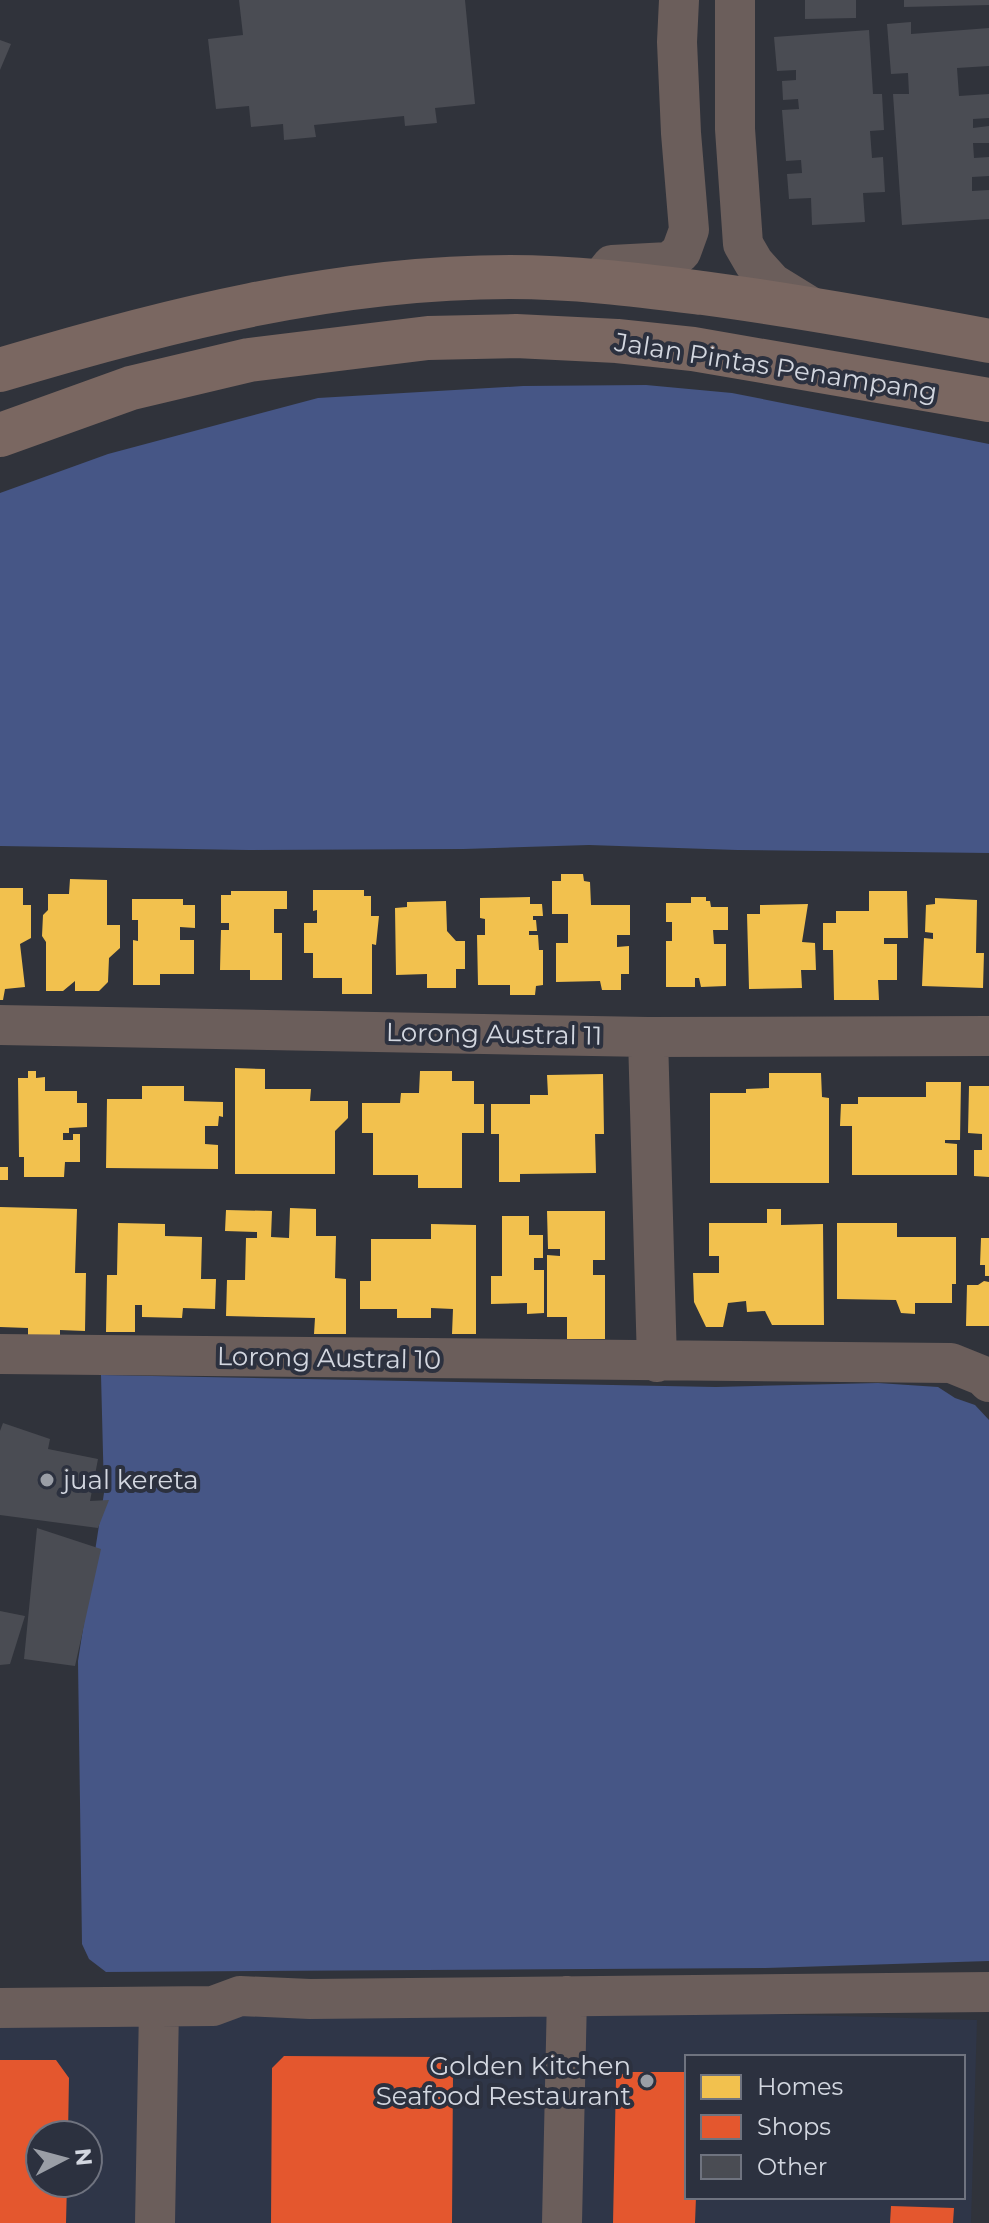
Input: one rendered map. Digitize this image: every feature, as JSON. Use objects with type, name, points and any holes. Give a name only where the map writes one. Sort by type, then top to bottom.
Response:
[{"type":"main road","points":[[0,370],[167,322],[293,295],[420,280],[509,277],[600,280],[811,307],[989,341]]},
{"type":"main road","name":"Jalan Pintas Penampang","points":[[0,435],[131,388],[249,360],[428,338],[516,336],[617,341],[693,349],[989,400]]},
{"type":"street","points":[[600,280],[612,265],[669,262],[681,252],[689,230],[677,42],[679,0]]},
{"type":"street","points":[[735,0],[739,211],[743,244],[754,263],[772,283],[811,307]]},
{"type":"street","points":[[677,42],[734,40]]},
{"type":"street","points":[[687,218],[739,211]]},
{"type":"street","name":"Lorong Austral 11","points":[[0,1025],[648,1037],[989,1036]]},
{"type":"street","points":[[648,1037],[657,1362]]},
{"type":"street","name":"Lorong Austral 10","points":[[0,1354],[951,1363],[983,1376],[989,1382]]},
{"type":"street","points":[[0,2008],[213,2006],[240,1996],[310,1999],[989,1992]]},
{"type":"street","points":[[562,2223],[567,1996]]},
{"type":"street","points":[[155,2223],[159,2008]]},
{"type":"shaded area","points":[[646,385],[732,393],[989,444],[989,853],[589,845],[248,850],[0,846],[0,493],[108,454],[318,398],[523,386]]},
{"type":"shaded area","points":[[101,1375],[716,1387],[878,1383],[938,1387],[955,1398],[975,1405],[989,1420],[989,1961],[766,1968],[106,1972],[89,1959],[82,1944],[78,1661],[104,1493]]},
{"type":"shaded area","points":[[0,1992],[977,2020],[971,2223],[0,2223]]},
{"type":"building: Homes","points":[[561,874],[583,874],[584,881],[590,882],[591,905],[630,905],[630,935],[617,935],[617,947],[629,946],[629,974],[621,974],[621,990],[602,990],[600,981],[556,982],[556,943],[568,943],[568,914],[552,914],[552,881],[561,881]]},
{"type":"building: Homes","points":[[70,879],[107,880],[107,925],[120,925],[120,948],[109,958],[108,982],[99,991],[75,991],[75,981],[63,991],[46,991],[43,915],[48,910],[48,894],[69,894]]},
{"type":"building: Homes","points":[[0,888],[23,888],[23,905],[31,905],[31,938],[20,944],[25,987],[5,989],[3,1000],[0,1000]]},
{"type":"building: Homes","points":[[313,890],[364,890],[364,896],[371,896],[371,916],[379,916],[376,945],[372,944],[372,994],[342,994],[342,978],[313,978],[313,953],[304,953],[304,923],[317,923],[317,910],[313,911]]},
{"type":"building: Homes","points":[[231,891],[287,891],[287,909],[274,909],[274,933],[282,933],[282,980],[250,980],[250,970],[220,970],[221,930],[229,930],[229,923],[221,923],[221,895],[231,895]]},
{"type":"building: Homes","points":[[869,891],[907,891],[908,938],[884,938],[884,944],[897,944],[897,980],[878,980],[879,1000],[834,1000],[833,950],[823,950],[823,923],[836,923],[836,911],[869,911]]},
{"type":"building: Homes","points":[[530,897],[530,904],[542,904],[543,916],[533,916],[537,931],[529,931],[529,935],[538,935],[539,950],[543,950],[543,985],[536,986],[535,995],[510,995],[510,985],[478,985],[477,935],[485,935],[485,919],[480,918],[480,898]]},
{"type":"building: Homes","points":[[691,897],[706,897],[711,907],[728,907],[728,930],[713,930],[714,944],[726,944],[726,986],[701,987],[699,978],[695,978],[695,987],[666,987],[666,941],[672,941],[672,922],[666,922],[666,903],[691,903]]},
{"type":"building: Homes","points":[[935,898],[977,900],[976,953],[984,953],[983,988],[922,986],[924,938],[933,939],[933,933],[925,932],[926,905],[935,904]]},
{"type":"building: Homes","points":[[132,899],[183,899],[183,905],[195,905],[195,928],[180,927],[180,940],[194,940],[194,974],[160,974],[160,985],[133,985],[133,940],[138,941],[138,920],[132,920]]},
{"type":"building: Homes","points":[[446,901],[447,931],[456,941],[465,941],[465,969],[456,969],[456,988],[427,988],[427,974],[396,975],[395,908],[407,907],[407,902]]},
{"type":"building: Homes","points":[[808,904],[802,942],[815,943],[816,970],[801,970],[802,988],[749,989],[747,914],[760,914],[760,905]]},
{"type":"building: Homes","points":[[235,1068],[265,1069],[265,1089],[311,1089],[310,1101],[348,1101],[348,1118],[335,1131],[335,1174],[235,1174]]},
{"type":"building: Homes","points":[[28,1071],[36,1071],[36,1078],[45,1077],[45,1091],[77,1091],[77,1103],[87,1103],[87,1127],[69,1128],[69,1133],[63,1133],[63,1140],[73,1140],[73,1134],[80,1134],[80,1162],[65,1162],[64,1177],[24,1177],[24,1157],[19,1157],[18,1078],[28,1078]]},
{"type":"building: Homes","points":[[420,1071],[452,1071],[452,1081],[474,1081],[474,1104],[484,1104],[484,1133],[462,1133],[462,1188],[418,1188],[418,1175],[373,1175],[373,1133],[362,1133],[362,1103],[400,1103],[401,1093],[419,1093]]},
{"type":"building: Homes","points":[[769,1073],[821,1073],[822,1097],[829,1098],[829,1183],[710,1183],[710,1093],[746,1093],[746,1089],[769,1088]]},
{"type":"building: Homes","points":[[603,1074],[604,1134],[595,1134],[596,1173],[520,1174],[520,1182],[499,1182],[499,1134],[491,1134],[491,1104],[530,1104],[530,1095],[548,1095],[547,1075]]},
{"type":"building: Homes","points":[[926,1082],[961,1082],[960,1140],[945,1140],[945,1143],[957,1144],[957,1175],[852,1175],[852,1126],[840,1126],[841,1104],[858,1104],[858,1097],[926,1097]]},
{"type":"building: Homes","points":[[142,1086],[184,1086],[184,1101],[223,1102],[223,1117],[219,1116],[218,1126],[205,1126],[205,1144],[218,1145],[218,1169],[106,1168],[107,1099],[142,1099]]},
{"type":"building: Homes","points":[[969,1086],[989,1086],[989,1177],[974,1176],[974,1150],[982,1150],[982,1134],[968,1133]]},
{"type":"building: Homes","points":[[0,1167],[8,1167],[8,1180],[0,1180]]},
{"type":"building: Homes","points":[[0,1207],[77,1209],[75,1273],[86,1273],[85,1331],[60,1330],[60,1338],[28,1337],[28,1328],[0,1327]]},
{"type":"building: Homes","points":[[290,1208],[316,1209],[316,1236],[336,1236],[335,1278],[346,1279],[346,1334],[314,1334],[315,1318],[226,1316],[227,1280],[245,1280],[246,1238],[257,1238],[257,1232],[225,1231],[226,1210],[272,1211],[271,1237],[289,1238]]},
{"type":"building: Homes","points":[[767,1209],[781,1209],[781,1225],[823,1224],[824,1325],[772,1325],[765,1311],[747,1312],[746,1301],[728,1303],[723,1327],[706,1327],[694,1302],[693,1273],[719,1273],[719,1256],[709,1256],[709,1223],[767,1223]]},
{"type":"building: Homes","points":[[547,1211],[605,1211],[605,1260],[593,1260],[593,1275],[605,1275],[605,1339],[567,1339],[567,1317],[547,1317],[547,1255],[560,1256],[560,1249],[548,1249]]},
{"type":"building: Homes","points":[[502,1216],[529,1216],[529,1235],[543,1235],[543,1258],[534,1258],[534,1270],[544,1270],[544,1313],[527,1314],[527,1303],[491,1304],[491,1276],[502,1276]]},
{"type":"building: Homes","points":[[118,1223],[165,1224],[165,1236],[202,1237],[201,1279],[216,1279],[215,1309],[183,1308],[182,1318],[142,1317],[142,1305],[135,1305],[135,1332],[106,1332],[107,1275],[117,1275]]},
{"type":"building: Homes","points":[[837,1223],[897,1223],[897,1237],[956,1237],[956,1284],[952,1284],[952,1303],[915,1303],[915,1314],[901,1313],[896,1300],[837,1299]]},
{"type":"building: Homes","points":[[431,1224],[476,1225],[476,1334],[452,1334],[453,1309],[431,1308],[431,1318],[397,1318],[397,1309],[360,1309],[360,1281],[371,1281],[371,1239],[431,1239]]},
{"type":"building: Homes","points":[[981,1238],[989,1238],[989,1276],[985,1276],[985,1265],[980,1265]]},
{"type":"building: Homes","points":[[989,1282],[989,1326],[966,1326],[967,1285],[978,1285]]},
{"type":"building: Shops","points":[[284,2056],[439,2057],[453,2074],[452,2223],[271,2223],[272,2068]]},
{"type":"building: Shops","points":[[0,2060],[56,2060],[69,2078],[68,2119],[24,2119],[24,2199],[67,2199],[66,2223],[0,2223]]},
{"type":"building: Shops","points":[[625,2072],[685,2072],[685,2199],[696,2199],[695,2223],[613,2223],[616,2079]]},
{"type":"building: Shops","points":[[891,2206],[954,2208],[953,2223],[890,2223]]},
{"type":"building: Other","points":[[239,0],[465,0],[475,104],[435,108],[437,123],[405,126],[404,116],[314,125],[316,137],[284,140],[283,124],[251,127],[249,106],[216,109],[208,39],[243,35]]},
{"type":"building: Other","points":[[805,0],[856,0],[856,18],[805,19]]},
{"type":"building: Other","points":[[904,0],[989,0],[989,5],[904,7]]},
{"type":"building: Other","points":[[911,22],[911,34],[989,28],[989,66],[957,68],[959,96],[989,94],[989,118],[973,119],[973,128],[989,126],[989,143],[973,143],[974,158],[989,157],[989,176],[972,177],[972,191],[989,190],[989,219],[902,225],[893,94],[909,94],[908,73],[891,74],[887,24]]},
{"type":"building: Other","points":[[869,30],[873,94],[882,94],[884,130],[870,131],[872,158],[883,157],[885,192],[863,193],[865,222],[812,225],[811,198],[789,199],[787,174],[802,173],[801,160],[786,161],[782,110],[799,109],[798,99],[783,100],[782,81],[796,80],[796,70],[777,71],[774,37]]},
{"type":"building: Other","points":[[0,40],[11,44],[0,70]]},
{"type":"building: Other","name":"jual kereta","points":[[3,1423],[50,1439],[48,1449],[98,1459],[90,1501],[109,1500],[98,1528],[0,1515],[0,1431]]},
{"type":"building: Other","name":"jual kereta","points":[[37,1528],[101,1549],[75,1666],[24,1659]]},
{"type":"building: Other","points":[[0,1611],[25,1616],[10,1664],[0,1665]]},
{"type":"place","name":"jual kereta","points":[[47,1480]]},
{"type":"place","name":"Golden Kitchen Seafood Restaurant","points":[[647,2081]]}]
